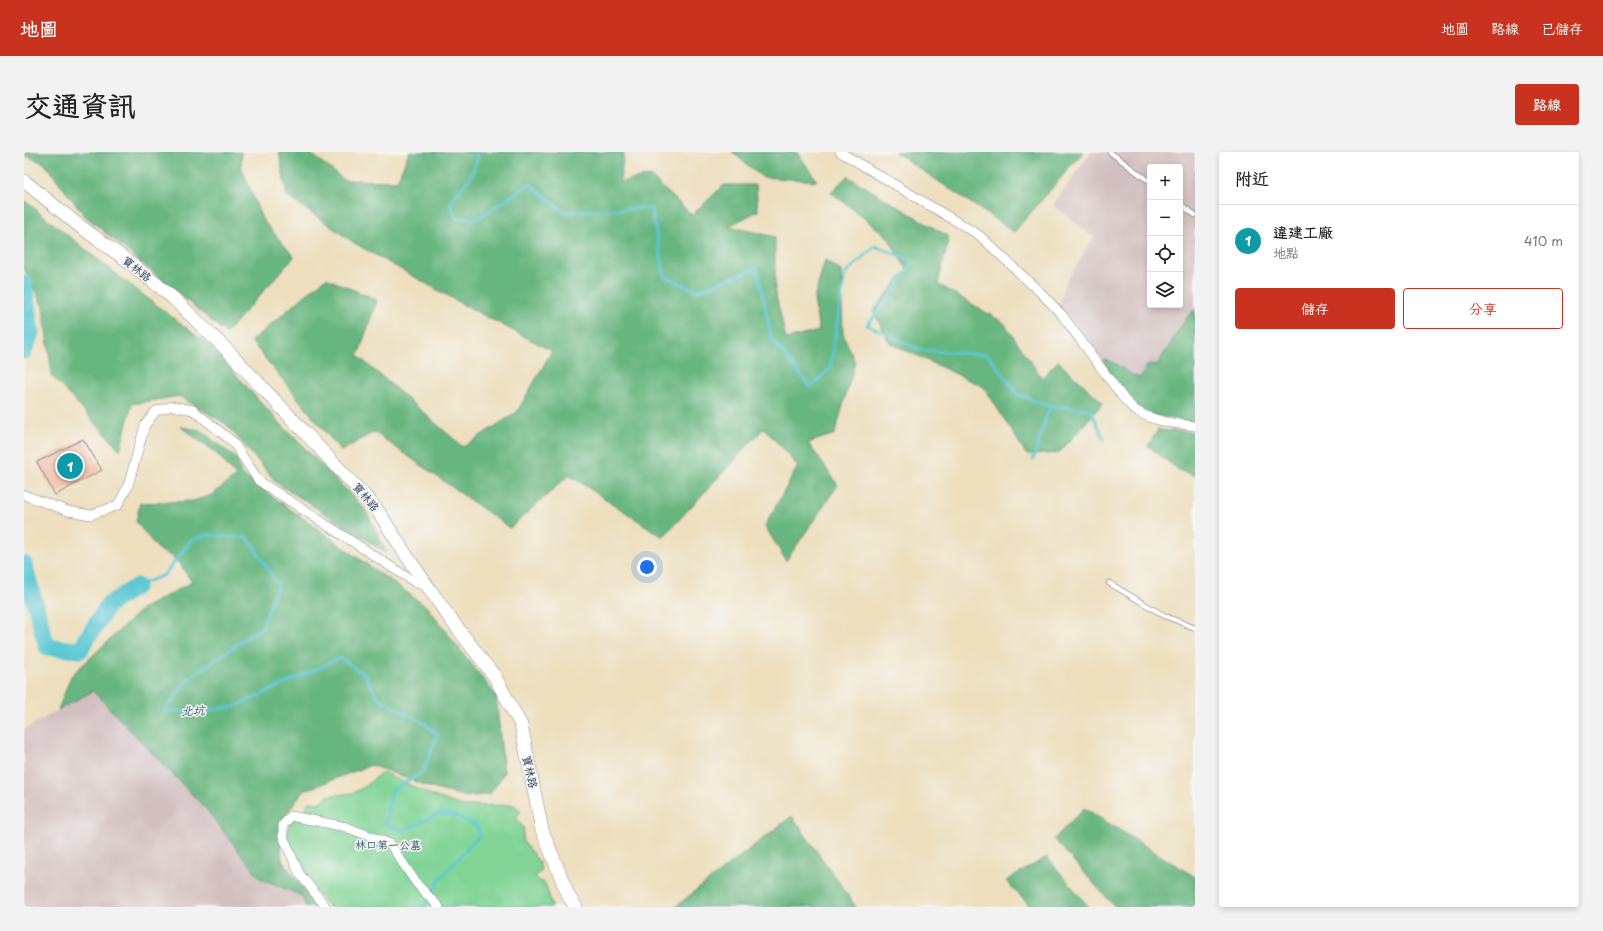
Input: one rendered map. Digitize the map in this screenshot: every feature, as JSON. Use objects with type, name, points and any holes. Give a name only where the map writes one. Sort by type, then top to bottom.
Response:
[{"type":"main road","name":"寶林路","points":[[24,181],[77,224],[132,264],[173,298],[230,353],[376,508],[427,586],[495,678],[521,725],[542,830],[569,897],[576,907]]},
{"type":"street","points":[[840,152],[979,235],[1062,315],[1119,393],[1135,410],[1151,417],[1195,426]]},
{"type":"street","points":[[24,495],[68,511],[91,515],[118,505],[128,486],[144,425],[156,410],[172,406],[193,410],[233,442],[259,480],[416,583],[427,586]]},
{"type":"street","points":[[326,907],[299,873],[283,836],[283,825],[291,816],[346,827],[390,844],[417,884],[437,904]]},
{"type":"lane","points":[[1110,152],[1147,180]]},
{"type":"lane","points":[[1183,206],[1195,215]]},
{"type":"lane","points":[[1109,583],[1165,616],[1195,628]]},
{"type":"shaded area","points":[[1091,152],[1195,152],[1195,310],[1187,317],[1157,366],[1140,378],[1130,375],[1111,361],[1102,368],[1085,335],[1060,307],[1063,287],[1094,237],[1053,205]]},
{"type":"shaded area","points":[[93,691],[206,809],[260,878],[302,896],[316,907],[24,907],[24,729]]},
{"type":"green space","points":[[24,152],[241,152],[242,169],[262,219],[294,257],[226,333],[84,215],[44,163],[24,155]]},
{"type":"green space","points":[[279,152],[309,152],[344,180],[397,181],[409,152],[624,152],[620,182],[650,176],[692,215],[724,185],[756,185],[758,211],[729,226],[775,237],[775,291],[786,339],[819,331],[814,299],[825,260],[841,271],[843,334],[855,362],[835,434],[808,443],[838,485],[786,561],[765,526],[798,466],[764,428],[663,537],[569,475],[510,528],[374,432],[341,451],[251,341],[326,278],[377,300],[358,356],[463,447],[517,412],[552,351],[466,306],[356,244],[287,196]]},
{"type":"green space","points":[[732,152],[797,152],[817,181],[762,177]]},
{"type":"green space","points":[[895,152],[1083,152],[1014,232]]},
{"type":"green space","points":[[847,176],[949,237],[938,284],[1004,323],[1042,378],[1058,361],[1103,403],[1059,453],[1027,455],[984,387],[890,343],[873,311],[907,270],[888,237],[831,192]]},
{"type":"green space","points":[[24,200],[120,277],[211,347],[276,419],[365,509],[387,553],[277,483],[226,424],[179,396],[132,404],[120,450],[52,376],[43,307],[24,268]]},
{"type":"green space","points":[[1195,310],[1195,423],[1141,413],[1102,368],[1104,359],[1140,378],[1148,364],[1157,365],[1187,317]]},
{"type":"green space","points":[[181,427],[200,430],[237,459],[241,474],[427,607],[496,696],[504,773],[490,794],[467,797],[435,789],[371,765],[303,791],[280,824],[282,860],[316,907],[306,907],[302,896],[260,878],[206,809],[93,691],[58,710],[71,676],[142,609],[192,582],[175,558],[159,550],[136,522],[140,503],[193,501],[212,495],[236,476],[217,454]]},
{"type":"green space","points":[[1158,430],[1195,432],[1195,476],[1179,470],[1148,446]]},
{"type":"green space","name":"林口第一公墓","points":[[382,772],[431,795],[462,806],[514,805],[521,811],[516,817],[524,829],[522,840],[539,862],[541,871],[535,876],[546,885],[552,907],[329,907],[304,879],[285,842],[288,828],[293,819],[302,816],[309,802],[320,803],[327,796],[353,793],[366,786]]},
{"type":"green space","points":[[1084,808],[1195,877],[1195,907],[1115,907],[1054,839]]},
{"type":"green space","points":[[792,816],[856,907],[675,907]]},
{"type":"green space","points":[[1047,857],[1089,907],[1031,907],[1006,881]]},
{"type":"building","points":[[83,439],[102,470],[55,495],[37,462]]},
{"type":"waterway","points":[[475,152],[478,157],[471,176],[450,203],[456,218],[477,219],[530,184],[564,212],[651,208],[665,277],[698,291],[757,268],[772,339],[811,388],[830,368],[845,274],[875,246],[914,261],[884,304],[867,325],[921,350],[988,355],[1019,395],[1050,406],[1090,409],[1104,439]]},
{"type":"waterway","name":"北坑","points":[[24,283],[31,333],[24,351]]},
{"type":"waterway","points":[[1033,459],[1050,406]]},
{"type":"waterway","name":"北坑","points":[[137,586],[164,575],[191,541],[205,535],[248,538],[278,585],[262,627],[188,679],[164,711],[206,711],[237,706],[340,658],[365,675],[378,698],[422,722],[438,734],[423,772],[392,790],[385,824],[402,831],[440,813],[453,815],[476,825],[480,835],[441,877],[424,907]]},
{"type":"waterway","name":"北坑","points":[[24,564],[47,647],[80,650],[108,605],[137,586]]},
{"type":"place","name":"違建工廠","points":[[70,466]]}]
